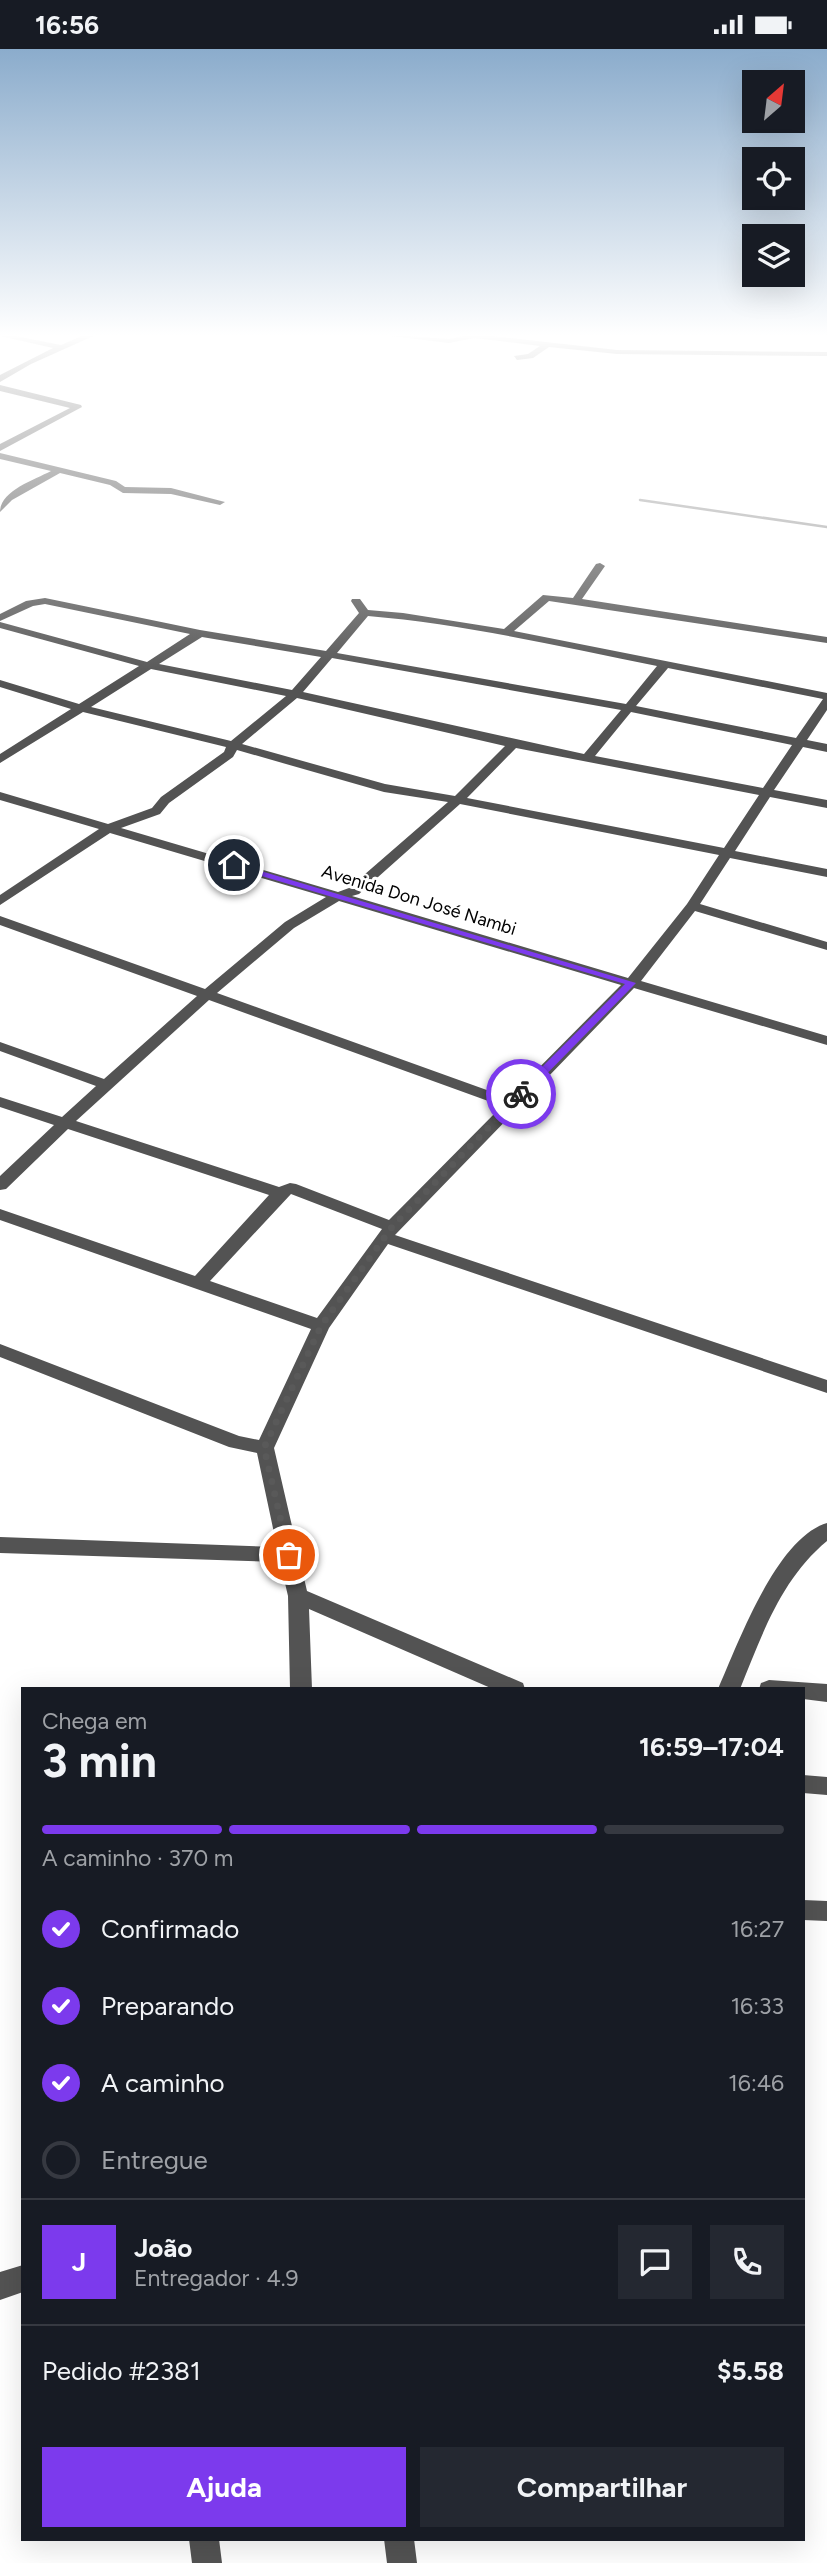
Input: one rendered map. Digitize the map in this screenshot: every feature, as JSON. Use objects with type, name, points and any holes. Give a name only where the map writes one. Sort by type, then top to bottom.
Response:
[{"type":"street","points":[[0,456],[113,483],[123,490],[178,492],[220,502]]},
{"type":"street","points":[[0,509],[9,498],[59,470]]},
{"type":"street","points":[[576,601],[600,566]]},
{"type":"street","points":[[506,633],[547,597],[827,640]]},
{"type":"street","points":[[0,618],[30,603],[44,601],[200,633],[627,708],[827,748]]},
{"type":"street","points":[[302,1687],[298,1596],[264,1448],[321,1326],[389,1232],[631,983],[692,906],[725,852],[801,743],[827,699],[506,633],[403,616],[365,613],[356,601]]},
{"type":"street","points":[[0,901],[109,828],[156,811],[165,800],[229,754],[233,745],[295,694],[365,613]]},
{"type":"street","points":[[0,625],[148,665],[295,694],[513,744],[827,804]]},
{"type":"street","points":[[0,759],[200,633]]},
{"type":"street","points":[[588,757],[665,664]]},
{"type":"street","points":[[0,683],[80,708],[233,745],[384,788],[459,799],[827,873]]},
{"type":"street","points":[[0,1185],[104,1084],[208,994],[334,895],[354,891],[459,799],[513,744]]},
{"type":"street","name":"Avenida Don José Nambi","points":[[0,796],[827,1041]]},
{"type":"street","points":[[692,906],[827,946]]},
{"type":"street","points":[[0,920],[511,1104]]},
{"type":"street","points":[[0,1047],[104,1084]]},
{"type":"street","points":[[0,1102],[280,1193]]},
{"type":"street","points":[[197,1284],[280,1193],[290,1188],[389,1232],[827,1387]]},
{"type":"street","points":[[0,1214],[321,1326]]},
{"type":"street","points":[[0,1350],[236,1442],[264,1448]]},
{"type":"street","points":[[730,1687],[785,1568],[807,1544],[827,1530]]},
{"type":"street","points":[[0,1545],[289,1555]]},
{"type":"street","points":[[298,1596],[510,1687]]},
{"type":"street","points":[[805,1690],[827,1693]]},
{"type":"street","points":[[805,1784],[827,1786]]},
{"type":"street","points":[[805,1910],[827,1911]]},
{"type":"street","points":[[0,2286],[21,2279]]},
{"type":"street","points":[[204,2541],[207,2563]]},
{"type":"street","points":[[400,2541],[402,2563]]},
{"type":"waterway","points":[[640,500],[827,527]]},
{"type":"way so far","points":[[289,1555],[264,1448],[321,1326],[392,1227],[521,1094]]},
{"type":"route","points":[[234,865],[631,983],[521,1094]]}]
